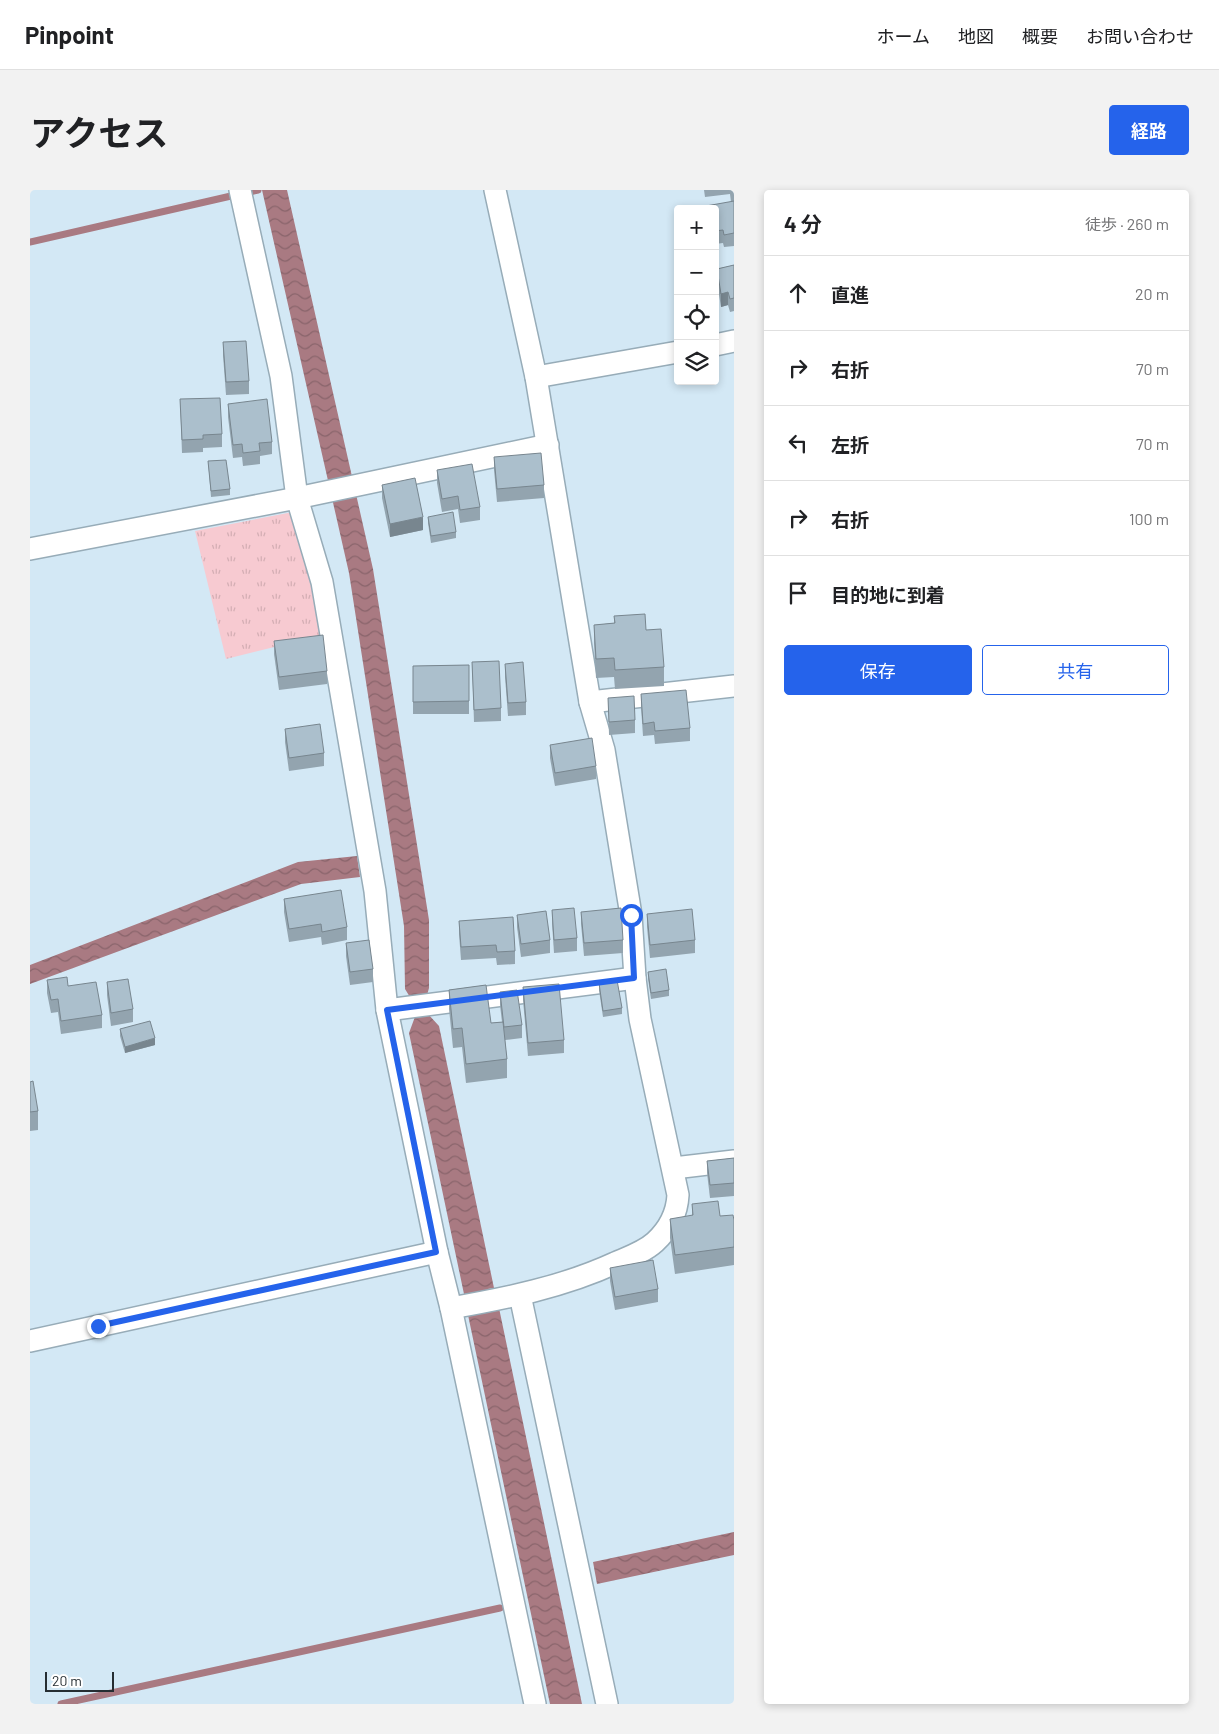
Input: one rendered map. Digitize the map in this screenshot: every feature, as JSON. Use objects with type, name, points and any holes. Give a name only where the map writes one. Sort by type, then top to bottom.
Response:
[{"type":"street","points":[[240,190],[280,376],[297,498],[324,592],[375,891],[387,1010],[436,1252],[459,1307],[534,1704]]},
{"type":"street","points":[[459,1307],[520,1295],[590,1274],[632,1256],[656,1241],[676,1214],[678,1196],[674,1168],[640,1019],[634,978],[630,905],[604,750],[590,702],[536,377],[495,190]]},
{"type":"street","points":[[719,344],[734,341]]},
{"type":"street","points":[[536,377],[674,353]]},
{"type":"street","points":[[30,549],[297,498],[548,445]]},
{"type":"street","points":[[590,702],[734,686]]},
{"type":"street","points":[[387,1010],[634,978]]},
{"type":"street","points":[[674,1168],[734,1162]]},
{"type":"street","points":[[30,1341],[436,1252]]},
{"type":"street","points":[[520,1295],[607,1704]]},
{"type":"green space","points":[[293,512],[323,635],[226,659],[195,531]]},
{"type":"water","points":[[262,190],[287,190],[373,569],[429,920],[429,988],[426,999],[428,1014],[439,1026],[494,1288],[488,1289],[493,1309],[499,1308],[582,1704],[550,1704],[468,1315],[475,1313],[471,1293],[464,1294],[409,1033],[416,1014],[413,1002],[405,989],[404,926],[349,573]]},
{"type":"water","points":[[357,856],[360,877],[301,884],[30,984],[30,965],[298,862]]},
{"type":"water","points":[[734,1532],[734,1555],[597,1584],[593,1562]]},
{"type":"building","points":[[734,201],[734,233],[724,235],[723,230],[719,230],[719,205],[712,205]]},
{"type":"building","points":[[734,265],[734,298],[730,299],[728,292],[721,294],[719,269]]},
{"type":"building","points":[[246,341],[249,381],[226,382],[223,342]]},
{"type":"building","points":[[220,398],[222,434],[203,435],[203,439],[182,440],[180,399]]},
{"type":"building","points":[[267,399],[272,442],[259,443],[260,451],[243,453],[242,444],[233,445],[228,404]]},
{"type":"building","points":[[541,453],[544,485],[497,489],[494,457]]},
{"type":"building","points":[[226,460],[230,489],[211,491],[208,461]]},
{"type":"building","points":[[472,464],[480,507],[460,510],[458,496],[442,499],[437,470]]},
{"type":"building","points":[[415,478],[423,517],[390,524],[382,485]]},
{"type":"building","points":[[453,512],[456,532],[431,536],[428,517]]},
{"type":"building","points":[[645,614],[646,630],[661,629],[664,667],[615,670],[614,658],[596,659],[594,625],[615,623],[614,616]]},
{"type":"building","points":[[323,635],[327,671],[279,677],[274,641]]},
{"type":"building","points":[[499,661],[501,708],[474,710],[472,662]]},
{"type":"building","points":[[523,662],[526,702],[508,703],[505,664]]},
{"type":"building","points":[[469,665],[469,701],[413,702],[413,666]]},
{"type":"building","points":[[686,690],[690,728],[655,731],[654,722],[643,724],[641,694]]},
{"type":"building","points":[[634,696],[635,720],[609,722],[608,698]]},
{"type":"building","points":[[320,724],[324,753],[289,758],[285,729]]},
{"type":"building","points":[[592,738],[596,766],[555,773],[550,745]]},
{"type":"building","points":[[341,890],[347,927],[322,932],[321,924],[289,929],[284,899]]},
{"type":"building","points":[[574,908],[577,938],[554,940],[552,910]]},
{"type":"building","points":[[621,908],[623,940],[584,943],[581,912]]},
{"type":"building","points":[[692,909],[695,940],[650,945],[647,914]]},
{"type":"building","points":[[546,911],[550,940],[521,944],[517,915]]},
{"type":"building","points":[[513,917],[515,951],[497,952],[496,945],[461,947],[459,921]]},
{"type":"building","points":[[369,940],[373,969],[350,972],[346,943]]},
{"type":"building","points":[[666,969],[669,990],[651,993],[648,972]]},
{"type":"building","points":[[67,977],[68,986],[96,982],[102,1015],[61,1021],[58,999],[51,1000],[47,980]]},
{"type":"building","points":[[128,979],[133,1009],[111,1013],[107,982]]},
{"type":"building","points":[[617,980],[622,1008],[603,1011],[599,983]]},
{"type":"building","points":[[559,984],[564,1040],[528,1043],[523,987]]},
{"type":"building","points":[[486,985],[491,1023],[503,1022],[507,1059],[466,1064],[462,1028],[453,1029],[449,990]]},
{"type":"building","points":[[517,990],[522,1025],[504,1027],[500,992]]},
{"type":"building","points":[[150,1021],[155,1038],[125,1047],[120,1029]]},
{"type":"building","points":[[33,1081],[38,1111],[30,1112],[30,1082]]},
{"type":"building","points":[[734,1158],[734,1183],[710,1185],[707,1161]]},
{"type":"building","points":[[718,1201],[720,1216],[733,1215],[734,1247],[675,1255],[670,1219],[693,1215],[692,1204]]},
{"type":"building","points":[[653,1260],[658,1289],[615,1297],[610,1268]]},
{"type":"waterway","points":[[250,192],[258,190]]},
{"type":"waterway","points":[[30,242],[231,196]]},
{"type":"waterway","points":[[61,1704],[500,1608]]},
{"type":"route","points":[[98,1326],[436,1252],[387,1010],[516,995],[634,978],[631,915]]}]
